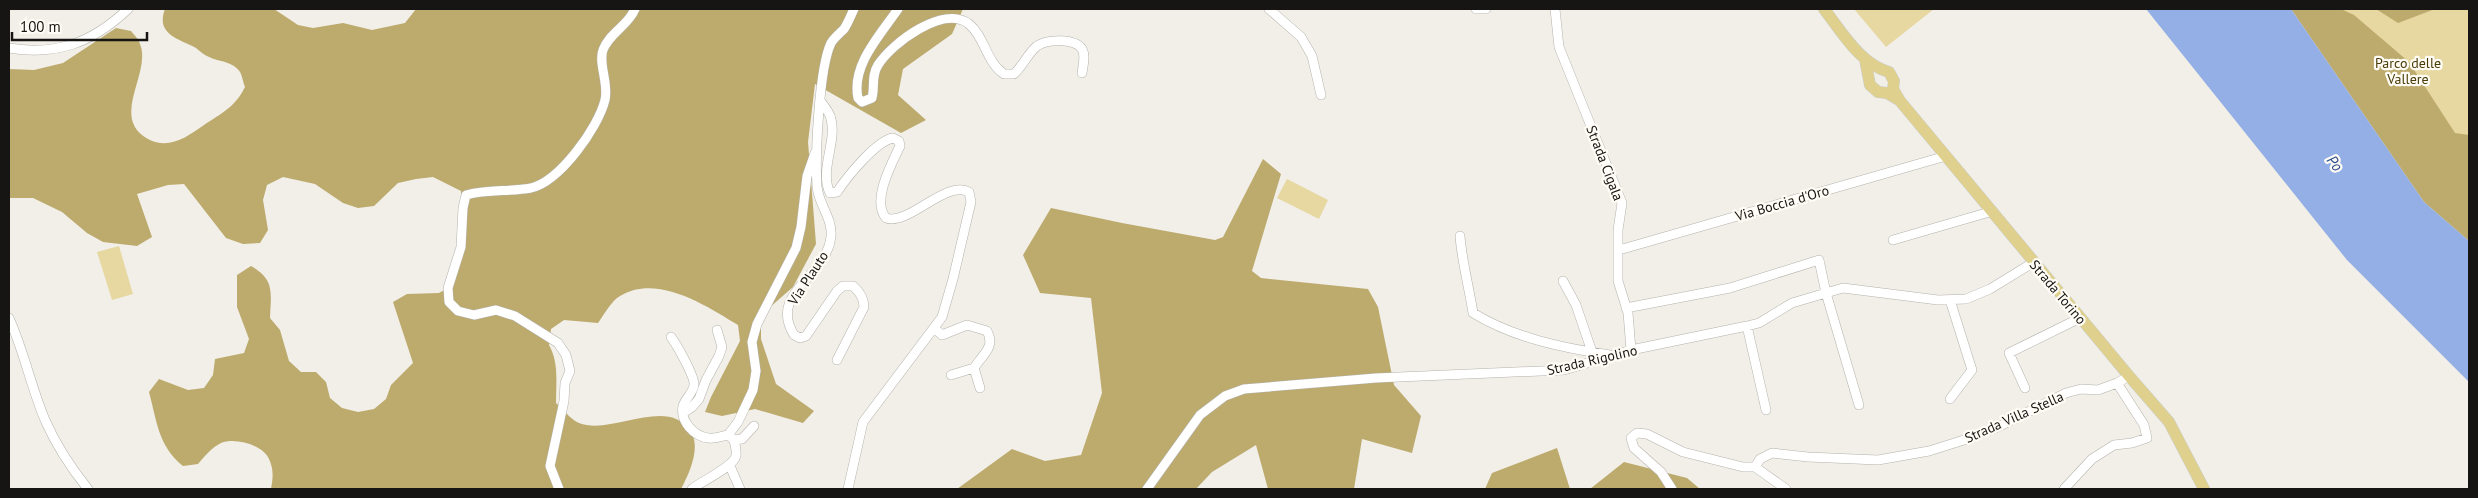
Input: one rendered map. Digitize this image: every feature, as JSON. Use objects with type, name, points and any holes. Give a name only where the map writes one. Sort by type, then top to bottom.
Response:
[{"type":"main road","name":"Strada Torino","points":[[1824,9],[1865,59],[1879,69],[1890,72],[1894,81],[1893,89],[1900,101],[2128,376],[2172,426],[2204,489]]},
{"type":"main road","name":"Strada Torino","points":[[1865,59],[1870,85],[1878,92],[1887,93],[1900,101]]},
{"type":"street","points":[[9,48],[57,49],[87,40],[114,22],[128,9]]},
{"type":"street","points":[[559,489],[550,466],[563,409],[565,383],[570,371],[566,355],[558,343],[515,316],[496,310],[474,315],[458,311],[449,302],[448,288],[461,247],[462,208],[466,195],[488,190],[532,187],[547,182],[567,161],[595,127],[605,100],[606,84],[602,51],[612,36],[631,20],[635,9]]},
{"type":"street","points":[[692,489],[730,466],[736,457],[731,438],[753,390],[756,371],[752,342],[757,324],[796,248],[801,227],[807,176],[819,144],[823,78],[832,43],[845,27],[854,9]]},
{"type":"street","points":[[898,9],[859,71],[856,88],[858,98],[862,102],[872,98],[875,72],[883,59],[895,47],[919,30],[949,18],[963,20],[970,26],[994,66],[1004,74],[1014,74],[1038,45],[1053,41],[1077,44],[1081,48],[1084,54],[1082,73]]},
{"type":"street","points":[[1269,9],[1301,37],[1312,56],[1321,95]]},
{"type":"street","points":[[1476,9],[1486,9]]},
{"type":"street","name":"Strada Cigala","points":[[1555,9],[1559,47],[1622,203],[1618,230],[1618,281],[1626,308],[1631,350]]},
{"type":"street","points":[[821,102],[829,114],[832,126],[826,178],[830,193],[837,192],[876,148],[886,140],[893,138],[899,141],[900,146],[887,175],[881,200],[886,218],[890,219],[901,216],[955,190],[964,190],[969,193],[971,206],[942,317],[863,422],[848,489]]},
{"type":"street","name":"Via Plauto","points":[[819,144],[817,188],[827,211],[831,237],[820,261],[788,303],[786,316],[794,335],[800,338],[806,336],[837,291],[843,286],[853,286],[862,297],[864,307],[837,360]]},
{"type":"street","name":"Via Boccia d'Oro","points":[[1619,250],[1946,156]]},
{"type":"street","points":[[1893,240],[1993,211]]},
{"type":"street","points":[[1460,236],[1462,257],[1467,274],[1473,313],[1488,322],[1540,341],[1614,356]]},
{"type":"street","points":[[1626,308],[1730,288],[1819,260],[1826,293],[1858,405]]},
{"type":"street","name":"Strada Rigolino","points":[[1146,489],[1200,415],[1225,396],[1244,389],[1443,374],[1564,370],[1631,350],[1747,326],[1792,303],[1843,288],[1950,300],[1966,299],[1990,289],[2034,262]]},
{"type":"street","points":[[1563,280],[1576,305],[1592,352]]},
{"type":"street","points":[[1950,300],[1972,370],[1950,399]]},
{"type":"street","points":[[9,318],[22,348],[45,419],[58,446],[88,489]]},
{"type":"street","points":[[2025,388],[2009,353],[2080,318]]},
{"type":"street","points":[[934,328],[942,335],[967,325],[987,331],[990,340],[989,348],[974,368],[952,375]]},
{"type":"street","points":[[1747,326],[1766,410]]},
{"type":"street","points":[[683,413],[692,407],[698,399],[719,356],[722,347],[717,330]]},
{"type":"street","points":[[671,337],[692,376],[694,386],[684,404],[683,413],[685,422],[695,433],[709,438],[742,439],[754,426]]},
{"type":"street","points":[[974,368],[980,388]]},
{"type":"street","name":"Strada Villa Stella","points":[[1755,468],[1760,459],[1772,452],[1808,457],[1878,460],[1904,457],[1964,440],[2000,426],[2066,392],[2081,389],[2098,390],[2117,383],[2128,376]]},
{"type":"street","points":[[2064,489],[2092,459],[2114,445],[2132,443],[2147,438],[2144,425],[2117,383]]},
{"type":"street","points":[[1672,489],[1661,472],[1634,448],[1631,438],[1636,433],[1647,434],[1683,452],[1743,468],[1755,468],[1786,489]]},
{"type":"street","points":[[730,466],[740,489]]},
{"type":"green space","points":[[165,9],[274,9],[298,25],[313,28],[343,23],[372,30],[405,23],[416,9],[963,9],[952,34],[903,69],[898,95],[926,120],[901,133],[815,84],[808,142],[816,244],[793,287],[769,308],[761,323],[761,339],[776,384],[814,411],[803,423],[755,409],[722,416],[705,412],[740,341],[738,325],[697,301],[665,290],[650,288],[634,290],[617,298],[598,323],[564,320],[551,329],[549,345],[556,366],[556,403],[579,423],[592,426],[654,416],[668,417],[681,422],[691,432],[695,446],[693,461],[681,489],[271,489],[272,467],[266,454],[255,446],[241,442],[227,441],[221,443],[211,450],[198,464],[183,466],[168,450],[163,441],[149,392],[159,379],[188,390],[204,388],[213,375],[215,359],[244,353],[249,339],[237,307],[237,275],[251,266],[259,271],[268,282],[271,294],[270,318],[280,330],[289,361],[301,372],[316,372],[326,382],[330,398],[342,408],[358,412],[374,409],[386,399],[391,385],[413,363],[393,302],[407,294],[439,293],[453,285],[464,223],[461,191],[433,177],[416,179],[398,183],[374,206],[358,208],[343,203],[315,184],[283,177],[267,185],[263,200],[268,230],[260,243],[243,244],[226,238],[184,184],[168,185],[137,194],[152,237],[137,246],[103,242],[87,233],[62,212],[33,198],[9,198],[9,69],[34,70],[63,63],[116,28],[131,31],[140,44],[141,68],[131,107],[132,119],[137,130],[148,139],[163,143],[178,141],[222,113],[237,100],[245,87],[237,68],[207,56],[171,35],[163,25]]},
{"type":"green space","points":[[1854,9],[1934,9],[1886,47]]},
{"type":"green space","name":"Parco delle Vallere","points":[[2291,9],[2469,9],[2469,241]]},
{"type":"green space","name":"Parco delle Vallere","points":[[2291,9],[2341,9],[2354,15],[2409,62],[2455,133],[2469,135],[2469,241],[2424,202]]},
{"type":"green space","points":[[2376,9],[2435,9],[2398,23]]},
{"type":"green space","points":[[1263,159],[1281,174],[1252,271],[1261,278],[1368,289],[1378,307],[1394,385],[1421,416],[1412,453],[1362,439],[1354,489],[1268,489],[1256,445],[1212,472],[1196,489],[957,489],[1012,449],[1045,461],[1081,455],[1102,393],[1091,298],[1040,293],[1023,255],[1051,208],[1215,240],[1223,237]]},
{"type":"green space","points":[[1287,179],[1328,200],[1319,219],[1277,198]]},
{"type":"green space","points":[[119,246],[133,294],[112,300],[97,252]]},
{"type":"green space","points":[[1557,448],[1570,489],[1485,489],[1492,473]]},
{"type":"green space","points":[[1624,462],[1687,478],[1700,489],[1590,489]]},
{"type":"water","name":"Po","points":[[2146,9],[2291,9],[2424,202],[2469,241],[2469,382],[2347,260]]}]
